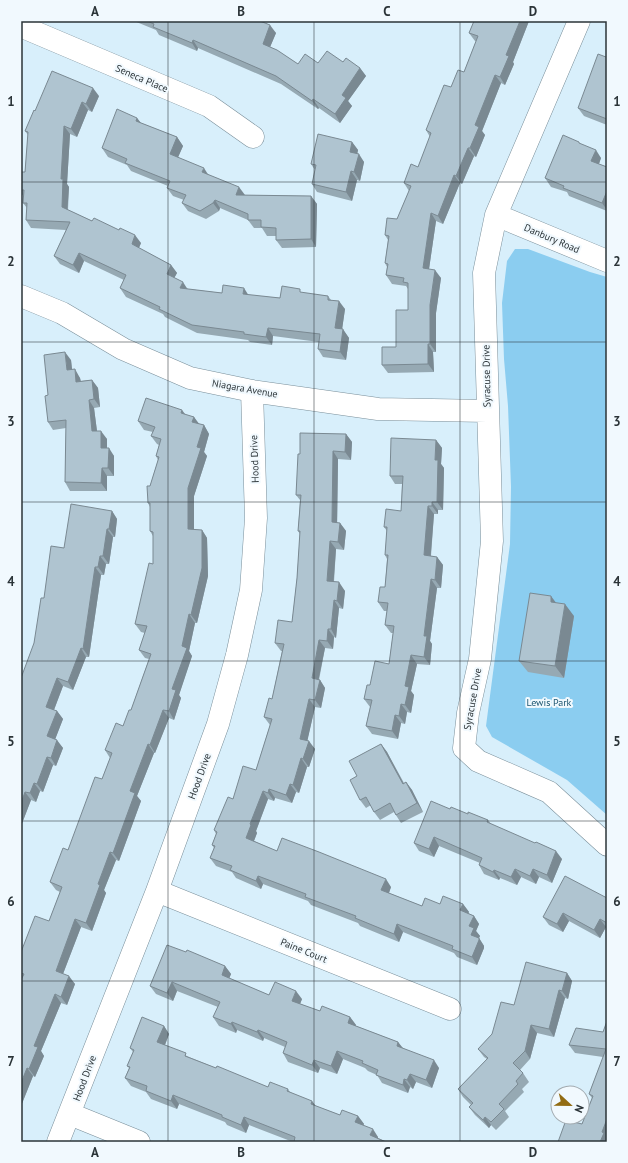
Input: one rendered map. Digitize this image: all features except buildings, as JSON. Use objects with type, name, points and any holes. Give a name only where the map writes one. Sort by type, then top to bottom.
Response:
[{"type":"street","name":"Syracuse Drive","points":[[578,21],[496,215],[484,273],[492,541],[480,659],[468,714],[464,748],[478,761],[549,792],[607,845]]},
{"type":"street","name":"Seneca Place","points":[[25,29],[209,106],[253,137]]},
{"type":"street","name":"Danbury Road","points":[[496,215],[607,261]]},
{"type":"street","name":"Niagara Avenue","points":[[21,296],[62,313],[123,349],[190,378],[252,391],[378,409],[487,411]]},
{"type":"street","name":"Hood Drive","points":[[58,1142],[157,892],[218,724],[237,655],[251,590],[256,518],[252,391]]},
{"type":"street","name":"Paine Court","points":[[157,892],[450,1009]]},
{"type":"street","points":[[70,1114],[140,1142]]},
{"type":"green space","name":"Lewis Park","points":[[515,249],[528,249],[607,277],[607,815],[567,780],[492,737],[486,726],[510,544],[511,487],[502,303],[507,261]]}]
